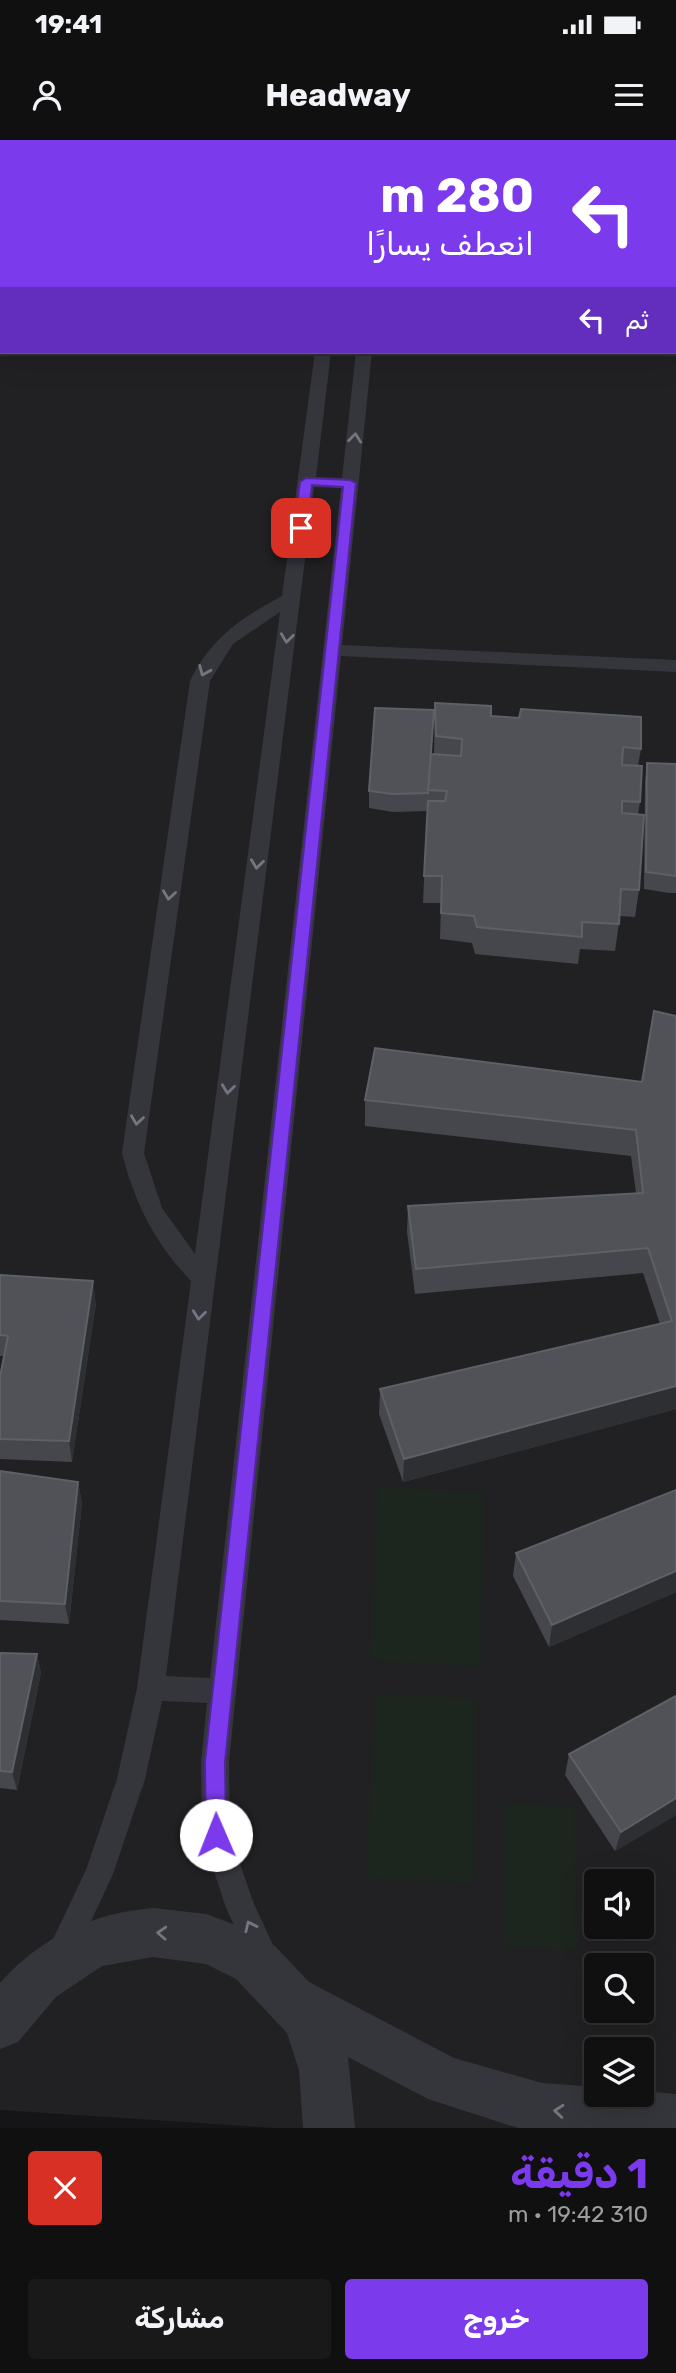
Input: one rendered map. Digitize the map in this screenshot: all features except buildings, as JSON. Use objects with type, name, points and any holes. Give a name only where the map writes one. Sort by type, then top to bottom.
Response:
[{"type":"street","points":[[21,1993],[105,1940],[156,1931],[208,1939],[254,1962],[305,2015],[322,2055],[330,2098],[329,2128]]},
{"type":"street","points":[[284,1994],[446,2081],[542,2109],[676,2120]]},
{"type":"lane","points":[[21,1993],[99,1874],[131,1779],[151,1688],[323,354]]},
{"type":"lane","points":[[284,1994],[241,1908],[216,1835],[215,1762],[364,354]]},
{"type":"lane","points":[[306,482],[350,483]]},
{"type":"lane","points":[[203,1278],[167,1240],[144,1198],[133,1153],[200,681],[219,645],[235,629],[292,598]]},
{"type":"lane","points":[[331,650],[676,666]]},
{"type":"lane","points":[[151,1688],[222,1691]]},
{"type":"shaded area","points":[[0,354],[676,354],[676,2128],[276,2128],[0,2110]]},
{"type":"shaded area","points":[[378,1487],[484,1493],[481,1667],[370,1660]]},
{"type":"shaded area","points":[[376,1693],[477,1699],[474,1884],[366,1878]]},
{"type":"shaded area","points":[[504,1804],[574,1806],[578,1950],[505,1947]]},
{"type":"route","points":[[216,1835],[215,1762],[350,483],[306,482],[301,528]]}]
